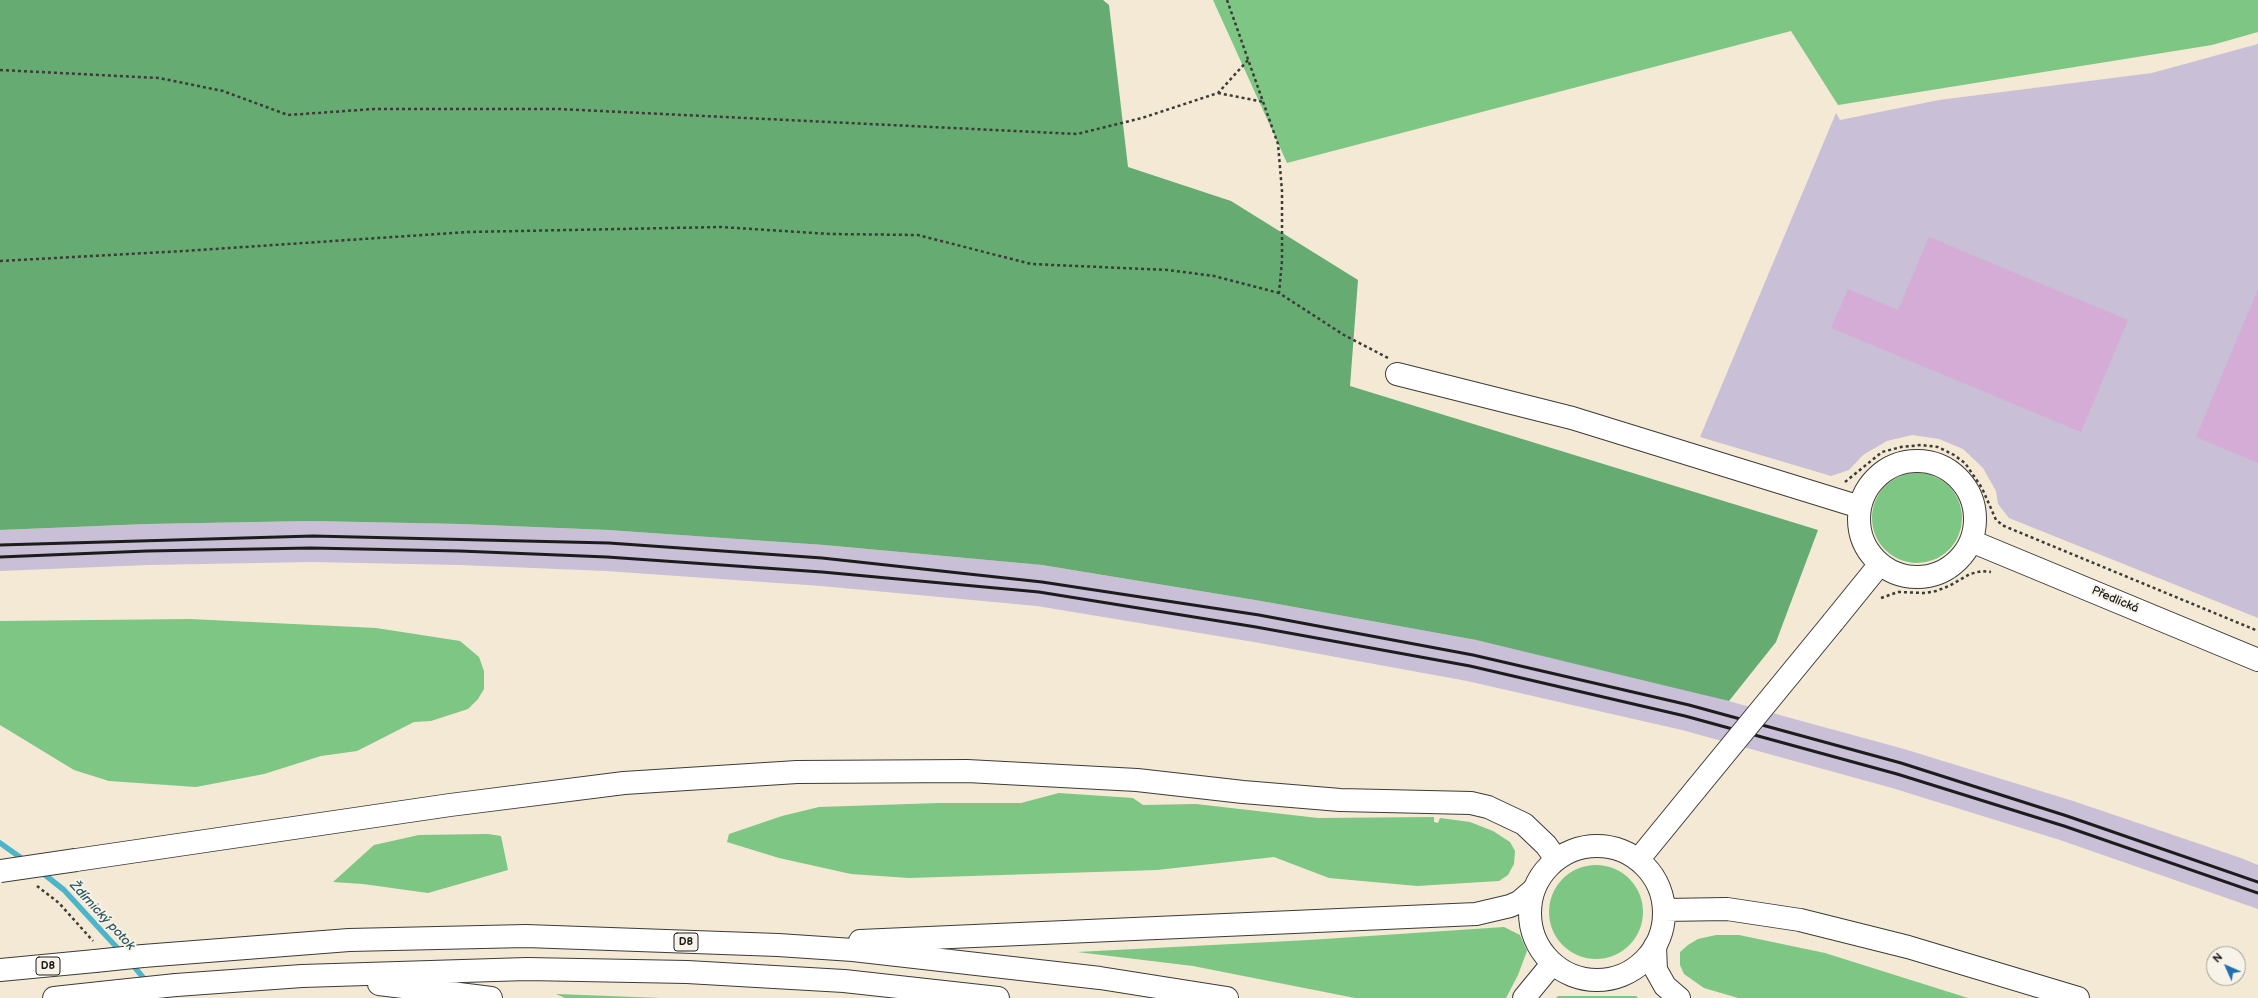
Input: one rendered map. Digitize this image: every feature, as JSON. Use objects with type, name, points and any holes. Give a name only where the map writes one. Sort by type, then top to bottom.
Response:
[{"type":"main road","points":[[1394,367],[1572,418],[1860,507]]},
{"type":"main road","points":[[1928,461],[1952,472],[1968,491],[1976,515],[1972,541],[1958,561],[1948,568],[1926,577],[1901,575],[1880,564],[1866,548],[1859,528],[1860,507],[1871,484],[1880,474],[1902,462],[1928,461]]},
{"type":"main road","name":"Předlická","points":[[1972,541],[2258,660]]},
{"type":"main road","points":[[1638,860],[1880,564]]},
{"type":"main road","points":[[0,871],[450,805],[624,783],[797,772],[959,771],[1137,780],[1243,792],[1340,800],[1471,803],[1488,807],[1524,824],[1546,845],[1556,859]]},
{"type":"main road","points":[[1655,946],[1638,966],[1614,978],[1601,980],[1575,977],[1552,964],[1539,948],[1532,930],[1530,910],[1534,890],[1543,873],[1556,859],[1583,847],[1612,847],[1626,852],[1638,860],[1654,877],[1662,898],[1664,910],[1663,922],[1655,946],[1654,961],[1658,974],[1665,986],[1679,998]]},
{"type":"main road","points":[[778,946],[956,935],[1087,932],[1476,914],[1510,906],[1519,902],[1534,890]]},
{"type":"main road","points":[[1664,910],[1727,909],[1800,920],[1908,947],[2078,998]]},
{"type":"main road","name":"D8","points":[[0,970],[95,953],[143,956],[349,940],[526,936],[853,950],[1100,978],[1227,998]]},
{"type":"main road","points":[[1525,998],[1552,964]]},
{"type":"main road","points":[[54,998],[119,990],[302,976],[527,969],[687,972],[844,981],[998,998]]},
{"type":"main road","points":[[302,976],[491,998]]},
{"type":"path","points":[[1227,0],[1278,144],[1282,191],[1282,261],[1279,293]]},
{"type":"path","points":[[1218,93],[1249,59]]},
{"type":"path","points":[[0,70],[160,78],[223,91],[288,115],[374,109],[558,109],[1077,134],[1142,118],[1218,93],[1264,102]]},
{"type":"path","points":[[0,261],[184,251],[468,232],[721,227],[830,234],[918,235],[1031,264],[1168,270],[1214,276],[1279,293],[1394,367]]},
{"type":"path","points":[[1842,483],[1856,475],[1882,452],[1914,446],[1938,447],[1954,455],[1965,463],[1982,488],[1996,520],[2004,526],[2258,631]]},
{"type":"path","points":[[1880,598],[1898,592],[1925,593],[1936,591],[1949,586],[1970,574],[1982,570],[1994,572]]},
{"type":"path","points":[[36,884],[59,903],[95,953]]},
{"type":"shaded area","points":[[2258,44],[2258,618],[2009,518],[1998,504],[1996,491],[1983,468],[1963,449],[1939,439],[1912,435],[1887,441],[1863,455],[1849,470],[1831,476],[1700,437],[1836,113],[1840,120],[1939,100],[2152,73]]},
{"type":"shaded area","points":[[311,521],[461,524],[608,530],[824,545],[1042,565],[1261,601],[1476,640],[1692,691],[1904,749],[2073,801],[2241,858],[2258,865],[2258,909],[2060,840],[1892,788],[1682,730],[1467,681],[1254,642],[1037,606],[821,586],[606,571],[460,565],[311,562],[148,565],[0,571],[0,530],[147,524]]},
{"type":"green space","points":[[0,0],[1103,0],[1109,5],[1128,167],[1231,201],[1358,280],[1350,386],[1818,530],[1776,642],[1729,701],[1476,640],[1261,601],[1042,565],[824,545],[608,530],[461,524],[311,521],[147,524],[0,530]]},
{"type":"green space","points":[[1213,0],[2258,0],[2258,32],[2212,45],[1838,105],[1791,31],[1287,163]]},
{"type":"green space","points":[[1917,473],[1934,477],[1949,486],[1958,501],[1962,518],[1958,535],[1949,550],[1934,559],[1917,563],[1900,559],[1885,550],[1876,535],[1872,518],[1876,501],[1885,486],[1900,477]]},
{"type":"green space","points":[[190,619],[376,628],[460,641],[479,657],[484,671],[484,689],[478,699],[468,709],[431,721],[414,722],[357,751],[321,756],[264,774],[196,787],[109,781],[74,770],[0,725],[0,621]]},
{"type":"green space","points":[[1059,793],[1133,798],[1143,805],[1196,804],[1318,818],[1434,817],[1434,822],[1438,823],[1440,818],[1470,822],[1493,831],[1510,842],[1515,851],[1514,864],[1508,875],[1499,881],[1417,886],[1329,878],[1274,857],[1157,870],[909,878],[851,874],[779,858],[727,842],[729,834],[782,816],[819,807],[939,803],[1021,803]]},
{"type":"green space","points":[[488,834],[501,836],[508,870],[428,893],[363,884],[333,882],[374,845],[419,835]]},
{"type":"green space","points":[[1596,865],[1614,869],[1629,879],[1639,894],[1643,912],[1639,930],[1629,945],[1614,955],[1596,959],[1578,955],[1563,945],[1553,930],[1549,912],[1553,894],[1563,879],[1578,869]]},
{"type":"green space","points":[[1504,927],[1520,935],[1527,951],[1518,975],[1506,998],[1355,998],[1193,966],[1077,952],[1309,940]]},
{"type":"green space","points":[[1716,935],[1739,935],[1825,953],[1968,998],[1738,998],[1704,988],[1684,974],[1680,965],[1680,952],[1688,945],[1698,939]]},
{"type":"green space","points":[[556,994],[662,998],[565,998]]},
{"type":"green space","points":[[1558,996],[1636,996],[1638,998],[1556,998]]},
{"type":"building","points":[[1929,237],[2128,320],[2081,432],[1831,328],[1848,289],[1898,310]]},
{"type":"building","points":[[2258,289],[2258,463],[2196,437]]},
{"type":"waterway","name":"Ždírnický potok","points":[[0,843],[24,860]]},
{"type":"waterway","name":"Ždírnický potok","points":[[40,871],[64,890],[121,952]]},
{"type":"waterway","name":"Ždírnický potok","points":[[131,963],[147,982]]},
{"type":"railway","points":[[0,545],[313,536],[609,543],[822,558],[1042,582],[1259,615],[1473,655],[1689,705],[1901,763],[2067,816],[2258,882]]},
{"type":"railway","points":[[0,557],[147,551],[311,548],[460,551],[607,557],[822,572],[1039,592],[1256,627],[1470,666],[1685,716],[1897,774],[2064,826],[2258,893]]}]
